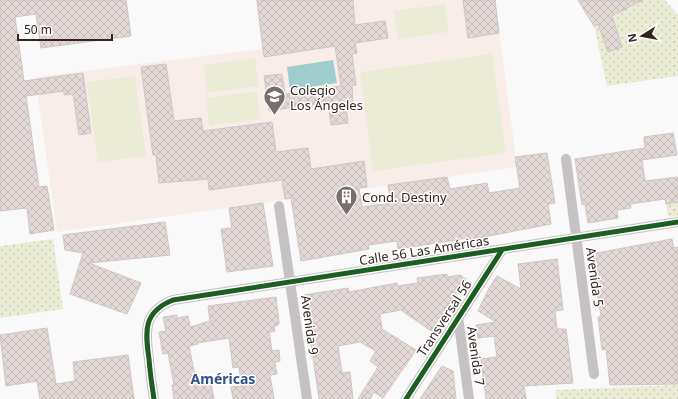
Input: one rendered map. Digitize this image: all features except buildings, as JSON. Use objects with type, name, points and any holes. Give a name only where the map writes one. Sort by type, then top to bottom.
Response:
[{"type":"street","name":"Avenida 5","points":[[566,159],[594,374]]},
{"type":"street","name":"Avenida 9","points":[[279,206],[307,399]]},
{"type":"street","name":"Calle 56 Las Américas","points":[[154,399],[146,337],[148,322],[154,312],[163,304],[173,300],[678,222]]},
{"type":"street","name":"Transversal 56","points":[[406,399],[502,250]]},
{"type":"street","name":"Avenida 7","points":[[458,317],[469,399]]},
{"type":"shaded area","name":"Colegio Los Ángeles","points":[[256,0],[495,0],[517,167],[57,232],[35,77],[262,49]]},
{"type":"green space","points":[[643,0],[665,0],[678,15],[678,76],[607,86],[594,26]]},
{"type":"green space","points":[[445,4],[449,32],[398,39],[394,11]]},
{"type":"green space","points":[[492,54],[506,153],[373,171],[360,72]]},
{"type":"green space","points":[[255,58],[259,86],[207,93],[204,65]]},
{"type":"green space","points":[[135,76],[146,156],[98,162],[87,82]]},
{"type":"green space","points":[[257,91],[260,119],[209,126],[206,98]]},
{"type":"green space","points":[[678,202],[678,216],[668,217],[666,204]]},
{"type":"green space","points":[[53,239],[63,309],[0,318],[0,246]]},
{"type":"green space","points":[[678,385],[678,399],[556,399],[555,390]]},
{"type":"water","points":[[333,60],[337,83],[290,90],[287,67]]},
{"type":"cycle path","points":[[154,399],[147,340],[148,324],[156,310],[173,300],[678,222]]},
{"type":"cycle path","points":[[406,399],[502,250]]},
{"type":"place","name":"Colegio Los Ángeles","points":[[275,116]]},
{"type":"place","name":"Cond. Destiny","points":[[347,216]]},
{"type":"district","name":"Américas","points":[[223,379]]}]
